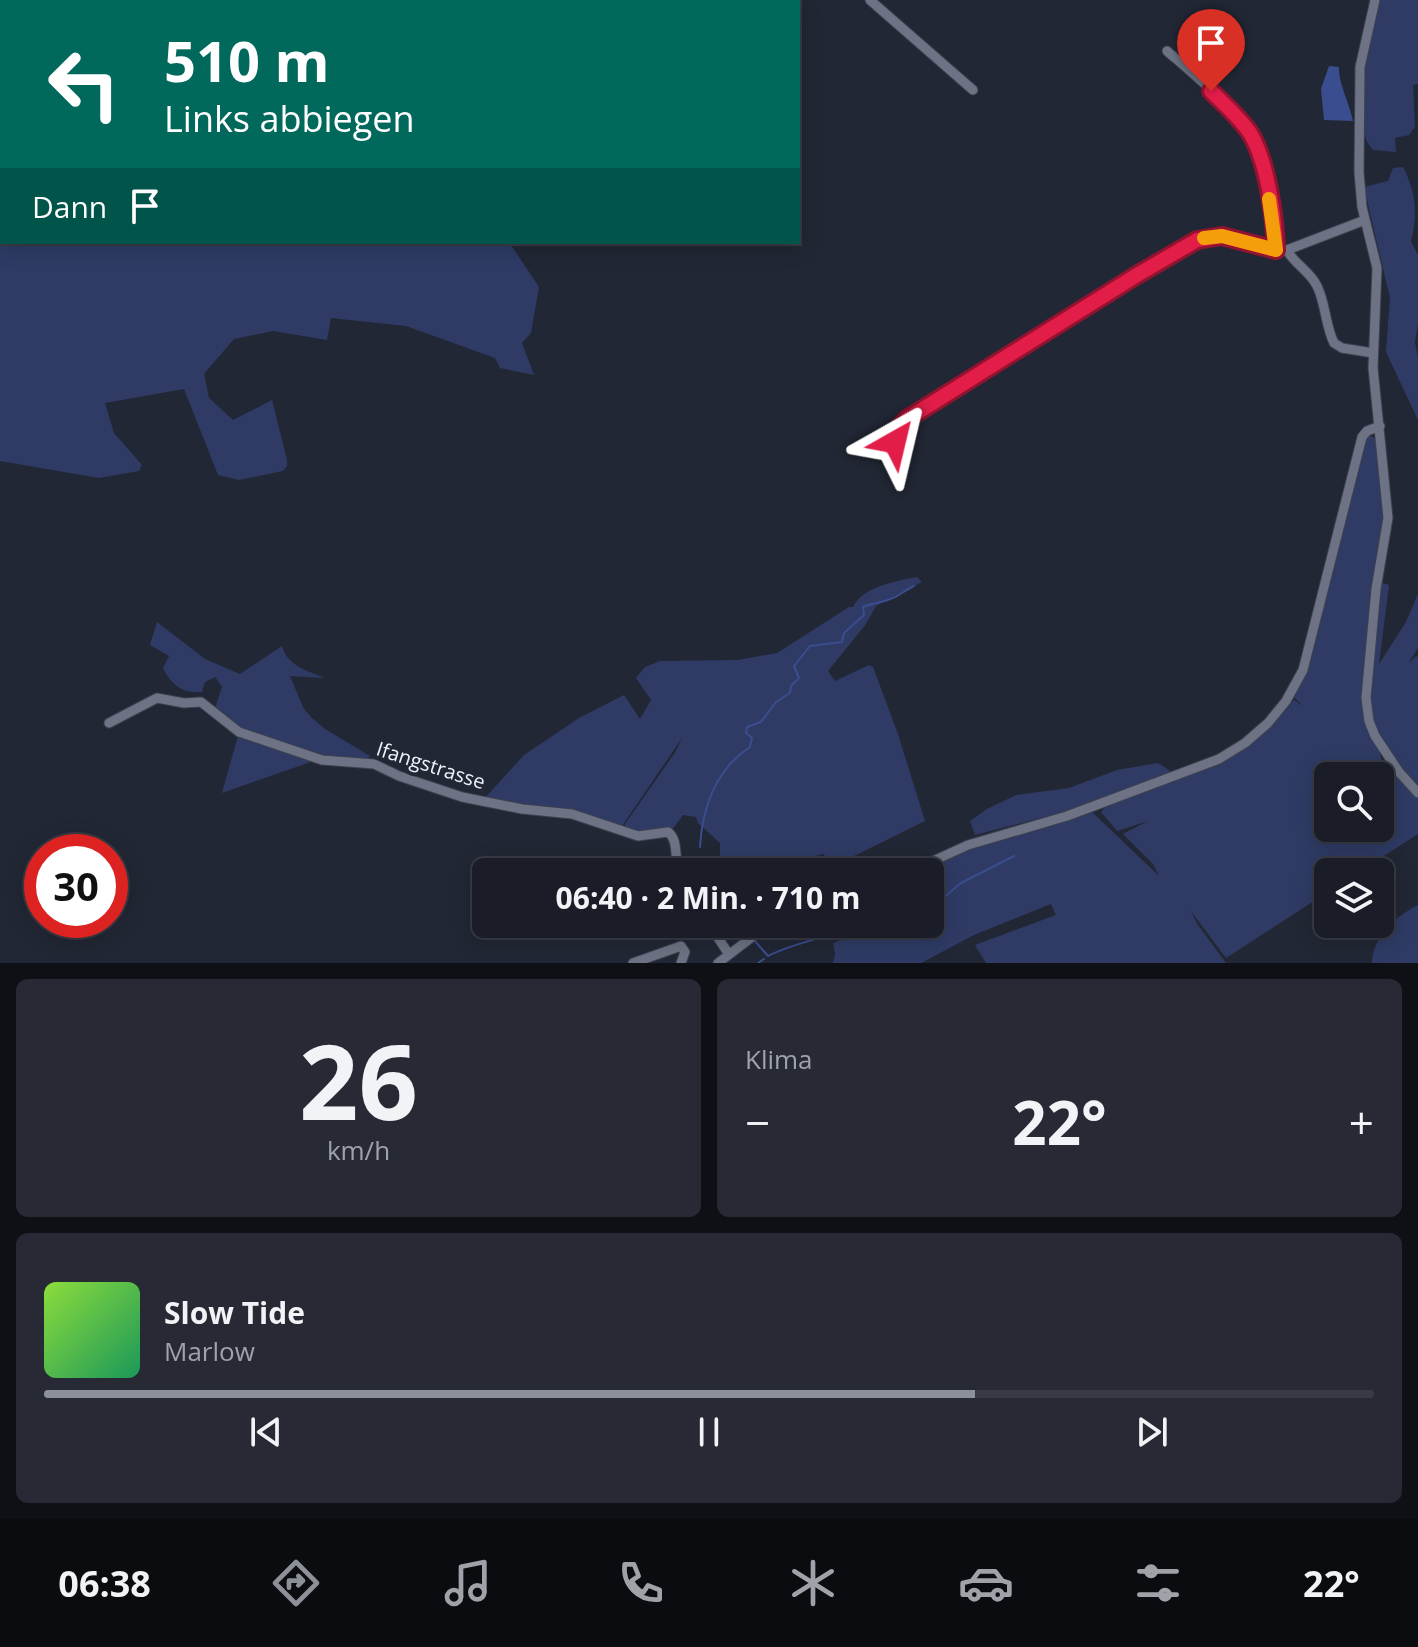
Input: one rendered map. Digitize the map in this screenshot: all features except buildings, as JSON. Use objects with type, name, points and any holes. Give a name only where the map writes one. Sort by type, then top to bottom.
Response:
[{"type":"street","points":[[870,0],[973,90]]},
{"type":"street","points":[[1375,0],[1363,46],[1359,85],[1359,187],[1377,268],[1373,353],[1388,518],[1376,589],[1367,709],[1375,736],[1399,772],[1418,793]]},
{"type":"street","points":[[1167,51],[1211,91],[1250,133],[1265,179],[1276,250]]},
{"type":"street","points":[[894,464],[897,434],[907,419],[1197,240],[1222,236],[1287,250],[1365,220]]},
{"type":"street","points":[[1287,250],[1308,271],[1317,286],[1334,343],[1342,348],[1373,353]]},
{"type":"street","points":[[940,858],[968,845],[1091,807],[1219,759],[1257,733],[1286,701],[1300,678],[1310,649],[1362,437],[1367,431],[1380,426]]},
{"type":"street","name":"Ifangstrasse","points":[[109,723],[157,698],[184,703],[201,702],[239,732],[291,747],[322,760],[374,764],[399,776],[462,797],[522,809],[572,814],[638,836],[668,832],[675,842],[675,858]]},
{"type":"street","points":[[718,938],[728,953]]},
{"type":"street","points":[[718,963],[749,938]]},
{"type":"street","points":[[633,963],[681,946],[685,952],[681,963]]},
{"type":"shaded area","points":[[1380,0],[1418,0],[1418,84],[1413,85],[1415,127],[1409,135],[1395,138],[1396,152],[1373,150],[1363,129],[1363,57]]},
{"type":"shaded area","points":[[1329,66],[1339,67],[1353,121],[1324,120],[1321,89]]},
{"type":"shaded area","points":[[1403,167],[1413,195],[1415,222],[1411,241],[1418,255],[1415,342],[1418,420],[1386,352],[1390,298],[1364,187],[1388,181],[1393,168]]},
{"type":"shaded area","points":[[0,244],[510,244],[539,287],[531,333],[522,343],[534,375],[500,368],[495,358],[406,326],[331,318],[327,340],[273,331],[234,339],[204,374],[209,398],[233,420],[272,400],[287,460],[283,471],[239,480],[218,475],[184,389],[105,403],[114,433],[142,465],[139,471],[99,478],[0,461]]},
{"type":"shaded area","points":[[1369,435],[1376,439],[1385,512],[1375,577],[1371,579],[1389,585],[1379,664],[1406,622],[1418,594],[1418,648],[1408,664],[1418,657],[1418,789],[1375,736],[1382,761],[1380,762],[1314,762],[1314,842],[1394,842],[1394,770],[1418,793],[1418,834],[1381,858],[1314,858],[1314,901],[1226,958],[1190,910],[1226,963],[986,963],[975,945],[1056,915],[1051,904],[974,935],[921,963],[833,963],[833,943],[846,938],[944,938],[944,858],[1090,810],[1159,876],[1153,864],[1123,834],[1148,821],[1117,831],[1101,812],[1108,804],[1201,771],[1273,724],[1294,700],[1303,706],[1294,697],[1311,658],[1363,442]]},
{"type":"shaded area","points":[[917,577],[922,582],[876,606],[866,624],[828,671],[835,681],[869,665],[873,667],[925,821],[848,858],[826,858],[824,854],[806,858],[721,858],[720,843],[698,823],[696,817],[683,815],[671,831],[643,834],[625,828],[682,738],[620,829],[484,799],[524,755],[579,718],[624,695],[640,719],[651,700],[636,678],[645,667],[660,661],[738,660],[777,653],[853,607],[864,594],[890,583]]},
{"type":"shaded area","points":[[157,622],[205,659],[240,674],[282,646],[293,663],[325,678],[290,676],[304,709],[325,729],[370,756],[364,762],[319,759],[222,793],[239,732],[214,711],[222,687],[215,677],[205,682],[202,692],[183,690],[174,684],[163,668],[169,656],[150,645]]},
{"type":"shaded area","points":[[1158,763],[1172,772],[1060,813],[975,835],[970,821],[1016,795],[1069,788],[1117,770]]},
{"type":"shaded area","points":[[1418,905],[1418,963],[1372,963],[1376,944],[1380,938],[1394,938],[1394,922]]},
{"type":"waterway","points":[[700,847],[704,818],[713,791],[728,766],[750,747],[752,738],[746,733],[747,727],[761,722],[776,702],[790,693],[791,686],[799,678],[794,666],[810,646],[842,642],[844,633],[864,615],[863,607],[893,598],[914,586]]},
{"type":"waterway","points":[[944,897],[961,883],[1014,856]]},
{"type":"waterway","points":[[754,940],[768,956],[820,938]]},
{"type":"waterway","points":[[758,963],[764,959]]},
{"type":"slow traffic","points":[[1204,238],[1222,236],[1276,250],[1269,199]]},
{"type":"route","points":[[895,442],[900,427],[907,419],[1197,240],[1222,236],[1276,250],[1268,191],[1256,147],[1250,133],[1211,91]]}]
